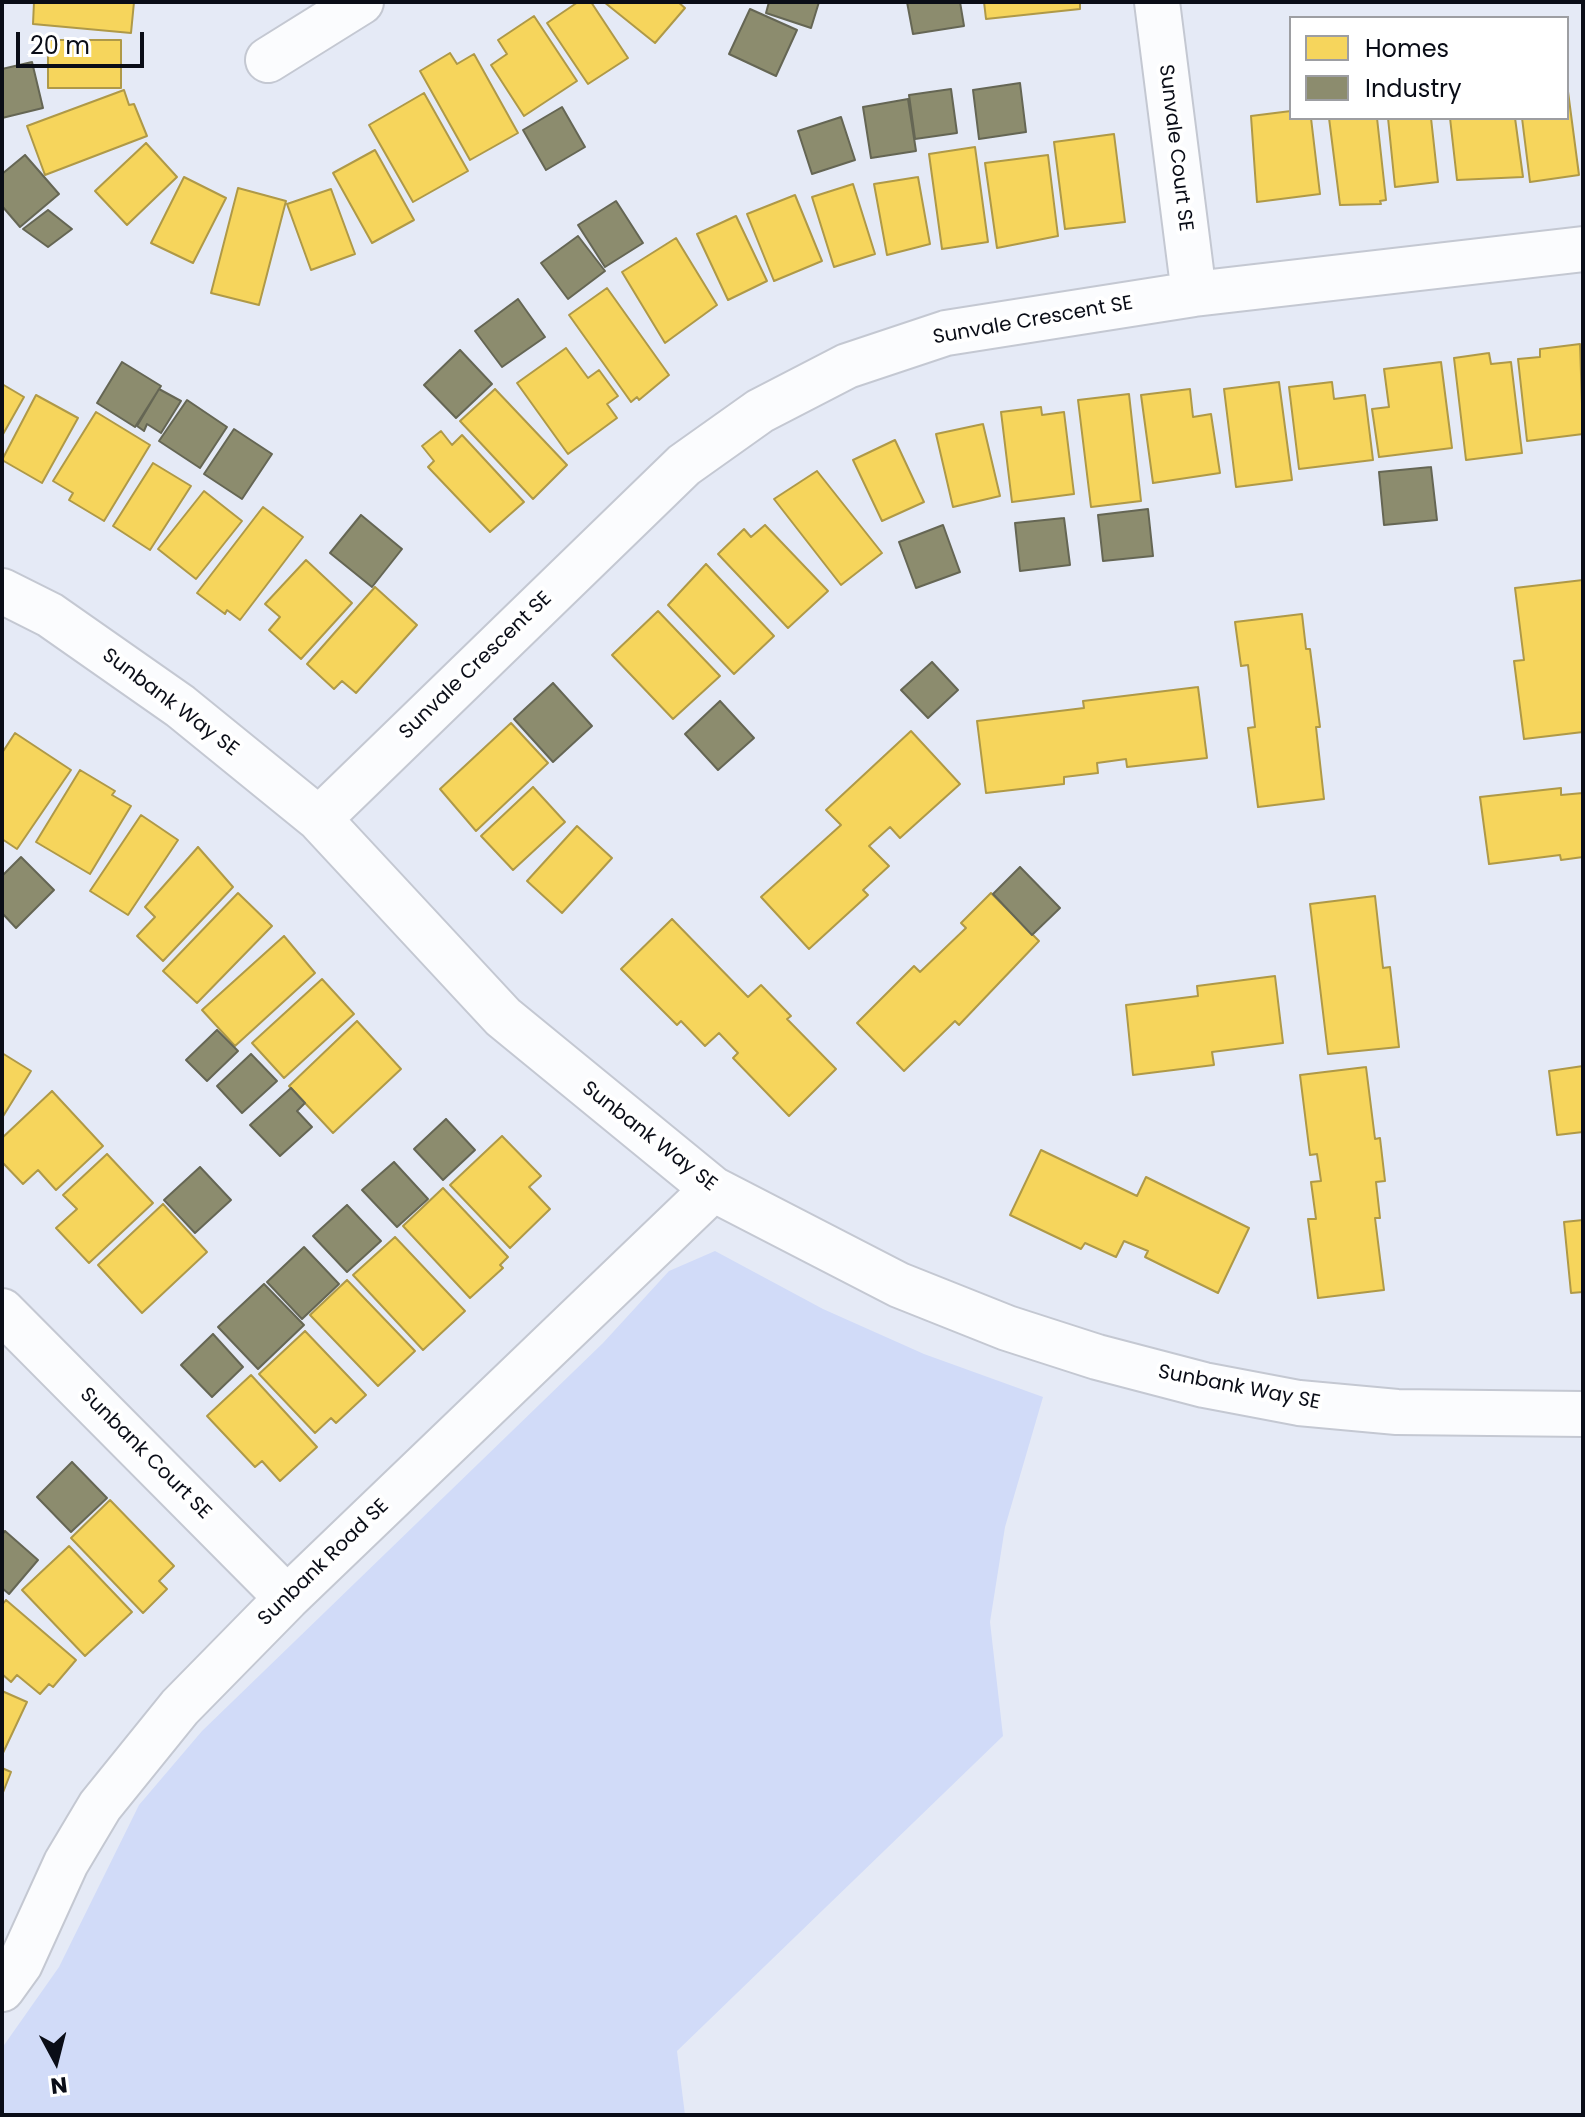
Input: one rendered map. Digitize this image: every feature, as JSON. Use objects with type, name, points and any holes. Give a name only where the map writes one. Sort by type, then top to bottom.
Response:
[{"type":"street","points":[[268,60],[361,2]]},
{"type":"street","name":"Sunvale Court SE","points":[[1157,2],[1194,294]]},
{"type":"street","name":"Sunvale Crescent SE","points":[[319,819],[684,465],[760,411],[847,366],[946,333],[1194,294],[1583,249]]},
{"type":"street","name":"Sunbank Way SE","points":[[2,591],[50,615],[180,706],[319,819],[503,1017],[713,1189],[899,1285],[1007,1328],[1097,1357],[1204,1385],[1299,1403],[1397,1412],[1583,1414]]},
{"type":"street","name":"Sunbank Road SE","points":[[2,1989],[20,1964],[66,1863],[100,1806],[180,1707],[287,1598],[713,1189]]},
{"type":"street","name":"Sunbank Court SE","points":[[2,1311],[287,1598]]},
{"type":"shaded area","points":[[715,1251],[823,1309],[924,1354],[1043,1397],[1005,1527],[990,1622],[1003,1736],[677,2051],[685,2115],[2,2115],[2,2048],[59,1967],[139,1805],[202,1731],[603,1343],[669,1271]]},
{"type":"building: Homes","points":[[34,2],[134,2],[131,33],[33,24]]},
{"type":"building: Homes","points":[[578,2],[591,2],[628,58],[588,84],[547,23]]},
{"type":"building: Homes","points":[[604,2],[678,2],[685,8],[655,43]]},
{"type":"building: Homes","points":[[984,2],[1080,2],[1080,9],[986,19]]},
{"type":"building: Homes","points":[[534,16],[577,81],[524,116],[491,65],[507,54],[498,40]]},
{"type":"building: Homes","points":[[48,40],[121,40],[121,88],[48,88]]},
{"type":"building: Homes","points":[[450,53],[457,64],[474,54],[518,133],[470,160],[420,71]]},
{"type":"building: Homes","points":[[124,90],[129,105],[134,104],[147,136],[45,175],[27,126]]},
{"type":"building: Homes","points":[[424,93],[468,171],[413,202],[369,125]]},
{"type":"building: Homes","points":[[1569,99],[1579,175],[1530,182],[1522,120],[1569,120]]},
{"type":"building: Homes","points":[[1289,111],[1289,120],[1311,120],[1320,194],[1257,202],[1251,116]]},
{"type":"building: Homes","points":[[1329,120],[1377,120],[1386,200],[1380,201],[1381,204],[1340,205]]},
{"type":"building: Homes","points":[[1388,120],[1431,120],[1438,182],[1395,187]]},
{"type":"building: Homes","points":[[1450,120],[1515,120],[1523,177],[1457,180]]},
{"type":"building: Homes","points":[[1114,134],[1125,222],[1065,229],[1054,142]]},
{"type":"building: Homes","points":[[146,143],[177,177],[127,225],[95,191]]},
{"type":"building: Homes","points":[[975,147],[988,242],[942,249],[929,154]]},
{"type":"building: Homes","points":[[375,150],[414,220],[372,243],[333,173]]},
{"type":"building: Homes","points":[[1048,155],[1058,236],[997,248],[985,163]]},
{"type":"building: Homes","points":[[184,177],[226,198],[193,263],[151,243]]},
{"type":"building: Homes","points":[[918,177],[930,244],[887,255],[874,184]]},
{"type":"building: Homes","points":[[853,184],[875,254],[834,267],[812,197]]},
{"type":"building: Homes","points":[[238,188],[286,201],[259,305],[211,293]]},
{"type":"building: Homes","points":[[331,189],[355,254],[311,270],[287,204]]},
{"type":"building: Homes","points":[[795,195],[822,261],[774,281],[747,214]]},
{"type":"building: Homes","points":[[736,216],[767,281],[728,300],[697,234]]},
{"type":"building: Homes","points":[[676,238],[717,305],[665,343],[622,272]]},
{"type":"building: Homes","points":[[607,288],[669,375],[639,400],[637,397],[631,402],[569,315]]},
{"type":"building: Homes","points":[[1580,344],[1583,434],[1527,441],[1518,359],[1540,357],[1540,349]]},
{"type":"building: Homes","points":[[566,348],[588,378],[599,370],[618,396],[607,404],[617,418],[568,454],[517,383]]},
{"type":"building: Homes","points":[[1489,353],[1491,364],[1511,362],[1522,453],[1466,460],[1454,358]]},
{"type":"building: Homes","points":[[1441,362],[1452,448],[1379,457],[1372,409],[1389,407],[1384,369]]},
{"type":"building: Homes","points":[[1279,382],[1292,480],[1236,487],[1224,389]]},
{"type":"building: Homes","points":[[1332,382],[1334,399],[1365,395],[1373,460],[1299,469],[1289,387]]},
{"type":"building: Homes","points":[[2,384],[24,397],[2,436]]},
{"type":"building: Homes","points":[[495,389],[567,465],[533,499],[460,421]]},
{"type":"building: Homes","points":[[1190,389],[1193,417],[1211,414],[1220,473],[1153,483],[1141,395]]},
{"type":"building: Homes","points":[[1129,394],[1141,501],[1091,507],[1078,400]]},
{"type":"building: Homes","points":[[36,395],[78,418],[42,483],[2,460]]},
{"type":"building: Homes","points":[[1041,407],[1042,415],[1064,412],[1074,494],[1012,502],[1001,412]]},
{"type":"building: Homes","points":[[96,412],[150,445],[104,521],[69,500],[73,493],[53,481]]},
{"type":"building: Homes","points":[[983,424],[1000,496],[953,507],[936,434]]},
{"type":"building: Homes","points":[[441,431],[452,445],[462,435],[524,502],[490,532],[428,467],[434,461],[422,446]]},
{"type":"building: Homes","points":[[895,440],[924,502],[882,521],[853,460]]},
{"type":"building: Homes","points":[[153,463],[191,486],[150,550],[113,526]]},
{"type":"building: Homes","points":[[817,471],[882,553],[841,585],[774,499]]},
{"type":"building: Homes","points":[[204,491],[242,521],[196,579],[158,549]]},
{"type":"building: Homes","points":[[263,507],[303,537],[240,620],[227,610],[225,614],[197,593]]},
{"type":"building: Homes","points":[[765,525],[828,591],[788,628],[718,554],[744,529],[751,537]]},
{"type":"building: Homes","points":[[306,560],[352,603],[301,659],[269,630],[280,617],[265,604]]},
{"type":"building: Homes","points":[[706,564],[774,636],[734,674],[668,605]]},
{"type":"building: Homes","points":[[1583,580],[1583,732],[1524,739],[1514,661],[1524,660],[1515,588]]},
{"type":"building: Homes","points":[[375,587],[417,625],[356,693],[342,681],[334,689],[307,664]]},
{"type":"building: Homes","points":[[658,611],[720,676],[673,719],[612,655]]},
{"type":"building: Homes","points":[[1302,614],[1320,727],[1316,727],[1324,799],[1258,807],[1248,728],[1255,727],[1248,665],[1241,666],[1235,622]]},
{"type":"building: Homes","points":[[1198,687],[1207,758],[1127,767],[1126,759],[1097,763],[1098,773],[1064,777],[1064,784],[986,793],[977,721],[1084,708],[1083,701]]},
{"type":"building: Homes","points":[[511,723],[548,763],[476,831],[440,789]]},
{"type":"building: Homes","points":[[911,731],[960,784],[900,838],[890,827],[869,846],[889,866],[863,890],[868,895],[809,949],[761,897],[841,825],[826,810]]},
{"type":"building: Homes","points":[[15,733],[71,770],[17,849],[2,839],[2,753]]},
{"type":"building: Homes","points":[[80,770],[115,791],[112,795],[131,806],[90,874],[36,842]]},
{"type":"building: Homes","points":[[533,787],[565,822],[513,870],[481,836]]},
{"type":"building: Homes","points":[[1561,788],[1561,795],[1583,793],[1583,857],[1561,860],[1560,855],[1489,864],[1480,797]]},
{"type":"building: Homes","points":[[141,815],[178,840],[128,915],[90,891]]},
{"type":"building: Homes","points":[[577,826],[612,858],[562,913],[527,881]]},
{"type":"building: Homes","points":[[198,847],[233,887],[163,961],[137,936],[155,917],[145,907]]},
{"type":"building: Homes","points":[[238,893],[272,926],[197,1003],[163,971]]},
{"type":"building: Homes","points":[[991,893],[1039,941],[959,1025],[955,1021],[904,1071],[857,1023],[914,966],[920,972],[966,928],[961,923]]},
{"type":"building: Homes","points":[[1375,896],[1383,968],[1390,967],[1399,1047],[1328,1054],[1310,904]]},
{"type":"building: Homes","points":[[672,919],[748,997],[761,985],[791,1016],[787,1019],[836,1069],[789,1116],[733,1058],[738,1053],[719,1033],[705,1046],[681,1021],[677,1025],[621,969]]},
{"type":"building: Homes","points":[[284,936],[315,973],[235,1046],[202,1010]]},
{"type":"building: Homes","points":[[1275,976],[1283,1043],[1212,1052],[1214,1065],[1133,1075],[1126,1005],[1198,996],[1197,986]]},
{"type":"building: Homes","points":[[322,979],[354,1014],[284,1078],[252,1043]]},
{"type":"building: Homes","points":[[357,1021],[401,1069],[333,1133],[289,1086]]},
{"type":"building: Homes","points":[[2,1053],[31,1071],[2,1118]]},
{"type":"building: Homes","points":[[1583,1066],[1583,1132],[1557,1135],[1549,1071]]},
{"type":"building: Homes","points":[[1366,1067],[1375,1139],[1380,1138],[1385,1181],[1376,1182],[1380,1218],[1375,1218],[1384,1290],[1318,1298],[1308,1219],[1316,1219],[1311,1182],[1321,1181],[1317,1154],[1310,1155],[1300,1075]]},
{"type":"building: Homes","points":[[52,1091],[103,1146],[56,1190],[38,1170],[23,1184],[2,1162],[2,1138]]},
{"type":"building: Homes","points":[[502,1136],[541,1176],[529,1187],[550,1209],[510,1248],[450,1185]]},
{"type":"building: Homes","points":[[1041,1150],[1137,1196],[1146,1177],[1249,1228],[1218,1293],[1145,1257],[1148,1251],[1124,1241],[1116,1257],[1085,1243],[1081,1249],[1010,1215]]},
{"type":"building: Homes","points":[[107,1154],[153,1203],[89,1263],[56,1228],[77,1209],[63,1195]]},
{"type":"building: Homes","points":[[443,1188],[508,1257],[500,1265],[503,1268],[470,1298],[403,1226]]},
{"type":"building: Homes","points":[[163,1204],[207,1252],[142,1313],[98,1265]]},
{"type":"building: Homes","points":[[1583,1220],[1583,1292],[1571,1293],[1564,1222]]},
{"type":"building: Homes","points":[[395,1237],[465,1311],[423,1350],[353,1275]]},
{"type":"building: Homes","points":[[347,1280],[415,1351],[378,1386],[310,1315]]},
{"type":"building: Homes","points":[[305,1331],[366,1395],[336,1423],[331,1418],[315,1433],[259,1374]]},
{"type":"building: Homes","points":[[251,1375],[317,1447],[280,1481],[262,1461],[255,1467],[207,1416]]},
{"type":"building: Homes","points":[[110,1500],[174,1566],[159,1581],[167,1589],[143,1613],[71,1538]]},
{"type":"building: Homes","points":[[69,1546],[132,1612],[85,1656],[22,1590]]},
{"type":"building: Homes","points":[[6,1600],[76,1660],[53,1687],[49,1684],[40,1694],[17,1675],[11,1682],[2,1674],[2,1605]]},
{"type":"building: Homes","points":[[2,1691],[27,1702],[2,1755]]},
{"type":"building: Homes","points":[[2,1768],[11,1772],[2,1795]]},
{"type":"building: Industry","points":[[769,2],[819,2],[811,28],[766,13]]},
{"type":"building: Industry","points":[[907,2],[960,2],[964,26],[913,34]]},
{"type":"building: Industry","points":[[750,9],[797,30],[776,76],[729,54]]},
{"type":"building: Industry","points":[[32,62],[43,108],[2,118],[2,69]]},
{"type":"building: Industry","points":[[1020,83],[1026,132],[979,139],[973,90]]},
{"type":"building: Industry","points":[[951,89],[957,133],[915,139],[909,95]]},
{"type":"building: Industry","points":[[908,99],[916,151],[871,158],[863,107]]},
{"type":"building: Industry","points":[[562,107],[585,147],[546,170],[523,130]]},
{"type":"building: Industry","points":[[841,117],[855,160],[812,174],[798,131]]},
{"type":"building: Industry","points":[[25,155],[59,194],[20,227],[2,206],[2,174]]},
{"type":"building: Industry","points":[[616,201],[643,243],[605,267],[578,225]]},
{"type":"building: Industry","points":[[48,210],[72,229],[48,247],[23,229]]},
{"type":"building: Industry","points":[[578,236],[605,271],[568,299],[541,263]]},
{"type":"building: Industry","points":[[518,299],[545,337],[502,367],[475,331]]},
{"type":"building: Industry","points":[[460,350],[492,384],[456,418],[424,385]]},
{"type":"building: Industry","points":[[122,362],[161,386],[135,427],[97,403]]},
{"type":"building: Industry","points":[[159,389],[181,401],[161,433],[147,424],[144,431],[137,426]]},
{"type":"building: Industry","points":[[187,400],[227,427],[200,468],[159,441]]},
{"type":"building: Industry","points":[[234,429],[272,454],[242,499],[204,474]]},
{"type":"building: Industry","points":[[1431,467],[1437,520],[1384,525],[1379,472]]},
{"type":"building: Industry","points":[[1148,509],[1153,556],[1103,561],[1098,515]]},
{"type":"building: Industry","points":[[361,515],[402,549],[372,587],[330,553]]},
{"type":"building: Industry","points":[[1064,518],[1070,565],[1020,571],[1015,523]]},
{"type":"building: Industry","points":[[943,525],[960,572],[916,588],[899,542]]},
{"type":"building: Industry","points":[[932,662],[958,690],[928,718],[901,690]]},
{"type":"building: Industry","points":[[553,683],[592,726],[553,762],[514,719]]},
{"type":"building: Industry","points":[[720,701],[754,738],[718,770],[685,734]]},
{"type":"building: Industry","points":[[21,857],[54,890],[16,928],[2,913],[2,876]]},
{"type":"building: Industry","points":[[1020,867],[1060,908],[1032,935],[993,894]]},
{"type":"building: Industry","points":[[217,1030],[238,1051],[207,1081],[186,1060]]},
{"type":"building: Industry","points":[[251,1054],[277,1081],[242,1113],[217,1086]]},
{"type":"building: Industry","points":[[291,1088],[305,1103],[297,1111],[312,1127],[280,1156],[250,1125]]},
{"type":"building: Industry","points":[[446,1119],[475,1150],[443,1180],[414,1149]]},
{"type":"building: Industry","points":[[394,1162],[428,1199],[397,1227],[362,1190]]},
{"type":"building: Industry","points":[[200,1167],[231,1200],[195,1233],[164,1200]]},
{"type":"building: Industry","points":[[347,1205],[381,1241],[347,1272],[313,1236]]},
{"type":"building: Industry","points":[[304,1247],[339,1284],[302,1319],[267,1282]]},
{"type":"building: Industry","points":[[264,1284],[304,1325],[258,1369],[218,1327]]},
{"type":"building: Industry","points":[[213,1334],[243,1367],[212,1397],[181,1365]]},
{"type":"building: Industry","points":[[72,1462],[107,1498],[71,1532],[37,1497]]},
{"type":"building: Industry","points":[[5,1531],[38,1560],[9,1594],[2,1588],[2,1535]]}]
